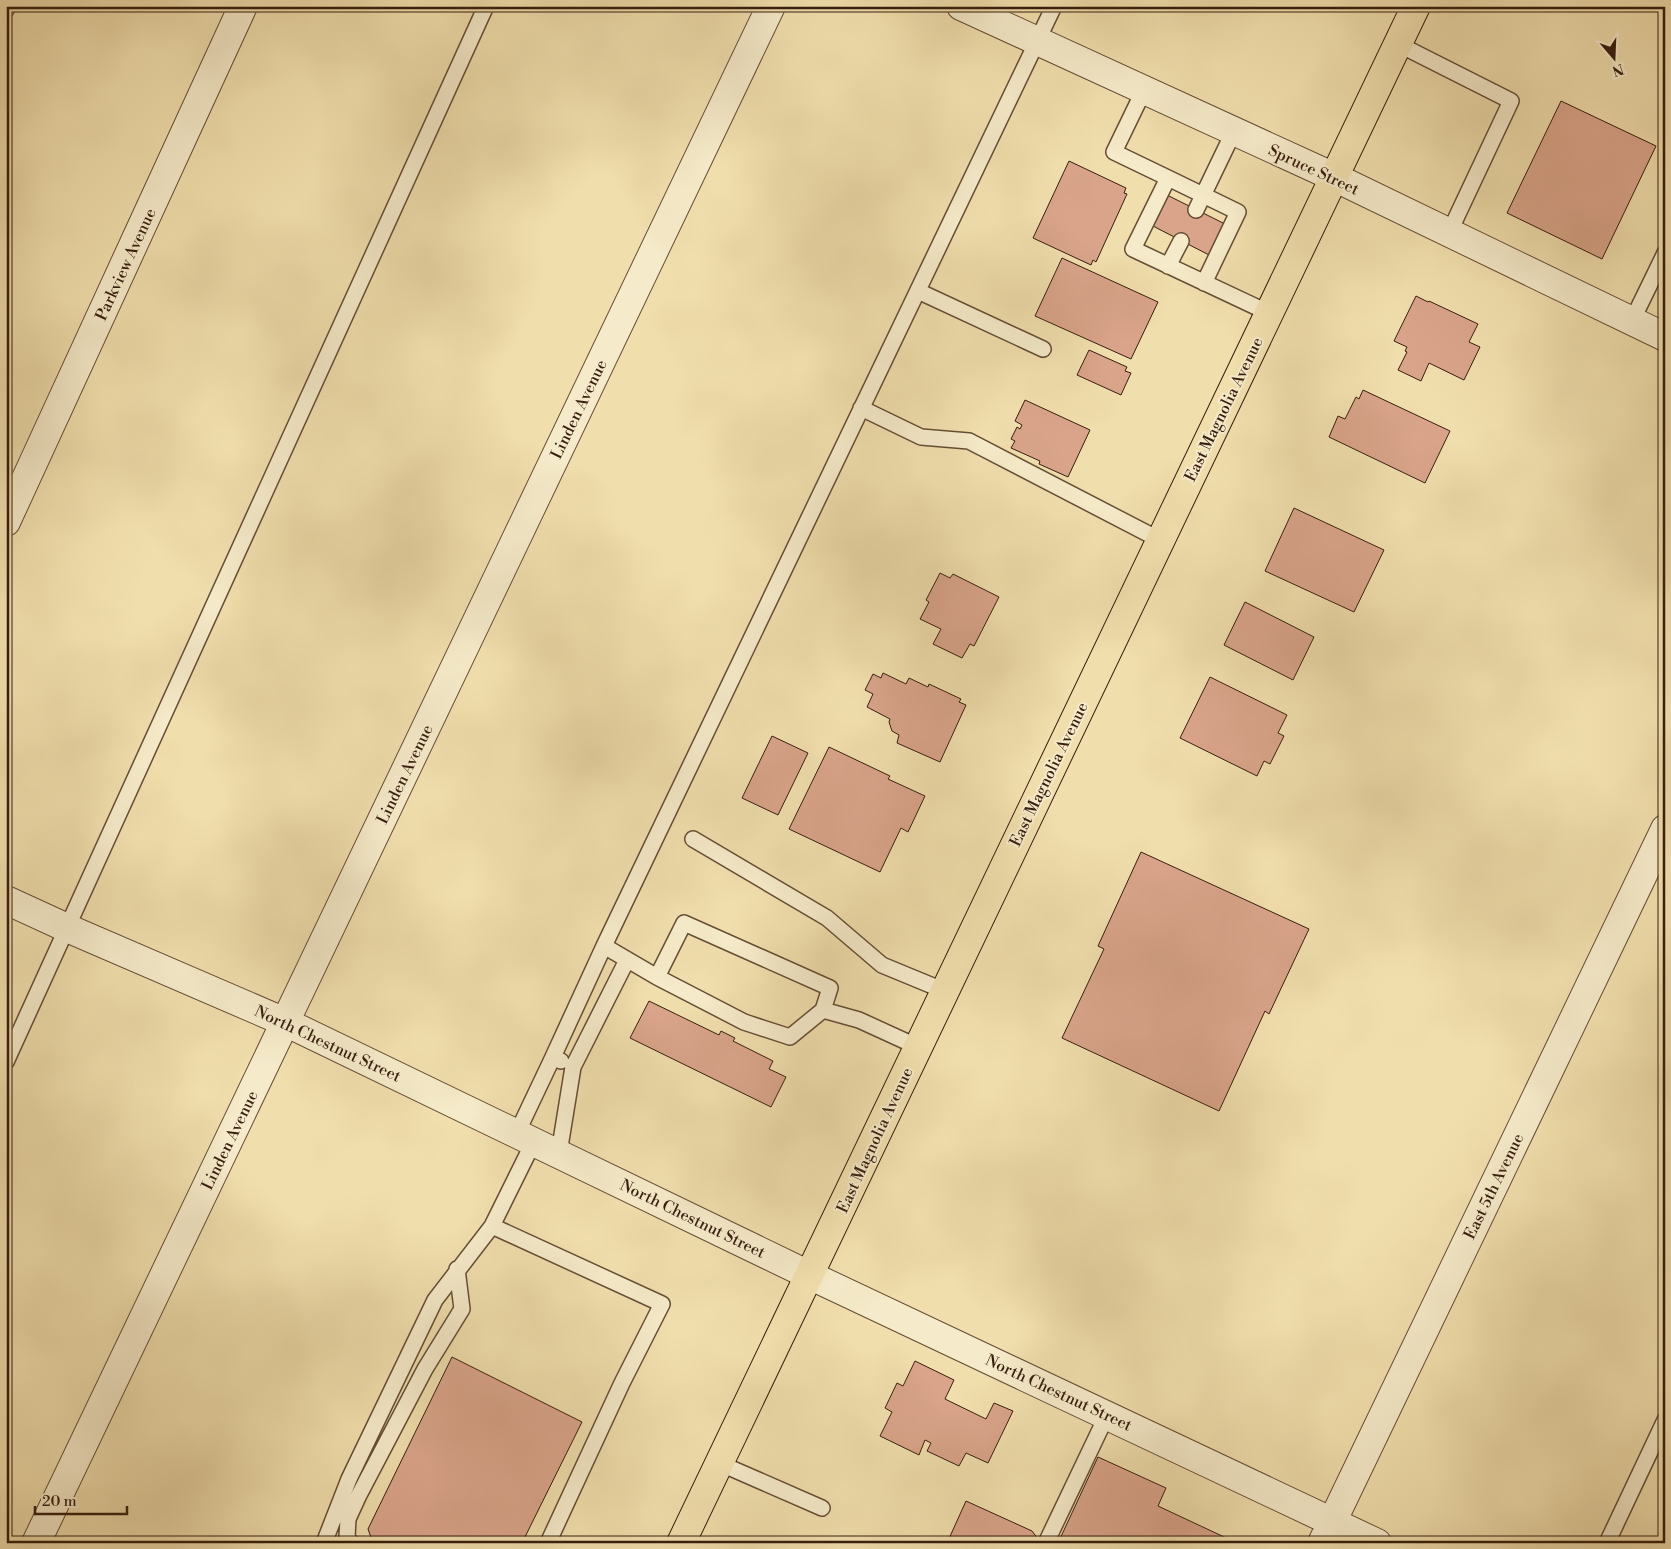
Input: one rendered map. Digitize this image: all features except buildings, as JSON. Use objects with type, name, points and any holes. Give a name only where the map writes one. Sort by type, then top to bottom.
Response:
[{"type":"main road","name":"East Magnolia Avenue","points":[[681,1543],[1416,6]]},
{"type":"street","name":"Parkview Avenue","points":[[6,522],[243,6]]},
{"type":"street","name":"Linden Avenue","points":[[36,1543],[771,6]]},
{"type":"street","name":"Spruce Street","points":[[962,6],[1334,177],[1665,337]]},
{"type":"street","name":"East 5th Avenue","points":[[1327,1532],[1665,829]]},
{"type":"street","name":"North Chestnut Street","points":[[6,900],[285,1022],[559,1152],[809,1275],[1107,1415],[1327,1532],[1377,1543]]},
{"type":"lane","points":[[6,10],[8,6]]},
{"type":"lane","points":[[6,1062],[486,6]]},
{"type":"lane","points":[[324,1543],[349,1479],[430,1309],[457,1269],[492,1226],[553,1057],[604,946],[1054,6]]},
{"type":"lane","points":[[1398,44],[1511,101],[1449,233]]},
{"type":"lane","points":[[1144,90],[1114,152],[1238,212],[1204,283]]},
{"type":"lane","points":[[1196,210],[1234,132]]},
{"type":"lane","points":[[1168,178],[1133,249],[1269,313]]},
{"type":"lane","points":[[1168,266],[1181,241]]},
{"type":"lane","points":[[1632,321],[1665,253]]},
{"type":"lane","points":[[918,290],[1043,349]]},
{"type":"lane","points":[[861,408],[921,437],[969,440],[1160,540]]},
{"type":"lane","points":[[693,839],[827,918],[882,965],[945,991]]},
{"type":"lane","points":[[604,946],[657,977],[744,1022],[790,1037],[823,1010],[830,988],[684,923],[657,977]]},
{"type":"lane","points":[[559,1152],[573,1067],[627,960]]},
{"type":"lane","points":[[823,1010],[859,1020],[918,1048]]},
{"type":"lane","points":[[553,1057],[573,1067]]},
{"type":"lane","points":[[492,1226],[662,1304],[622,1383],[548,1543]]},
{"type":"lane","points":[[351,1543],[347,1536],[348,1519],[359,1495],[425,1369],[462,1309],[457,1269]]},
{"type":"lane","points":[[1046,1543],[1107,1415]]},
{"type":"lane","points":[[1607,1543],[1665,1420]]},
{"type":"lane","points":[[719,1464],[822,1508]]}]
